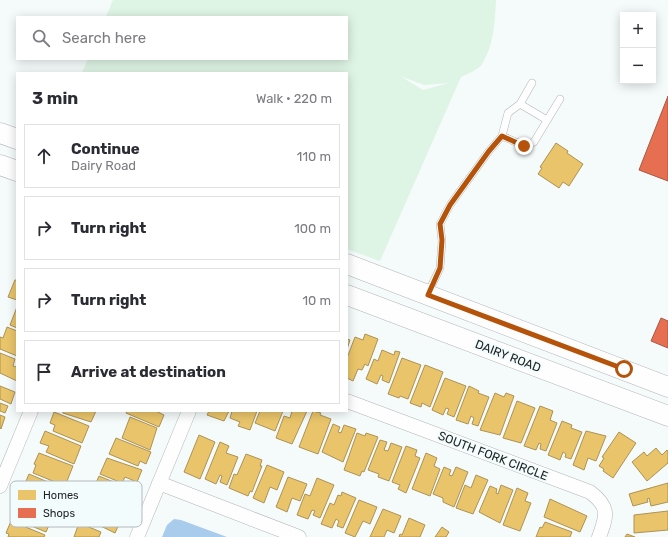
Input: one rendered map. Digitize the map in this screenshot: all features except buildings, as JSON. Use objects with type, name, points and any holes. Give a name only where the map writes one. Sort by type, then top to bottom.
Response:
[{"type":"street","points":[[0,133],[16,139]]},
{"type":"street","points":[[0,164],[16,171]]},
{"type":"street","points":[[348,264],[668,387]]},
{"type":"street","name":"DAIRY ROAD","points":[[348,295],[668,416]]},
{"type":"street","name":"SOUTH FORK CIRCLE","points":[[348,401],[590,492],[602,501],[606,512],[605,523],[599,537]]},
{"type":"street","points":[[0,486],[31,412]]},
{"type":"street","points":[[142,525],[189,412]]},
{"type":"street","points":[[159,483],[299,537]]},
{"type":"street","points":[[137,537],[141,527]]},
{"type":"lane","points":[[428,295],[440,268],[442,240],[440,224],[450,205],[489,151],[502,136],[508,113],[520,104],[532,83]]},
{"type":"lane","points":[[502,136],[524,146],[534,142],[560,99]]},
{"type":"lane","points":[[520,104],[547,120]]},
{"type":"green space","points":[[113,0],[496,0],[493,33],[486,57],[478,68],[461,77],[380,261],[348,249],[348,72],[82,72],[88,60],[348,60],[348,16],[106,16]],"holes":[[[400,76],[424,85],[449,83],[423,90]]]},
{"type":"water","points":[[174,519],[181,520],[227,537],[162,537],[167,525]]},
{"type":"route","points":[[524,146],[502,136],[489,151],[450,205],[440,224],[442,240],[440,268],[428,295],[624,369]]}]
